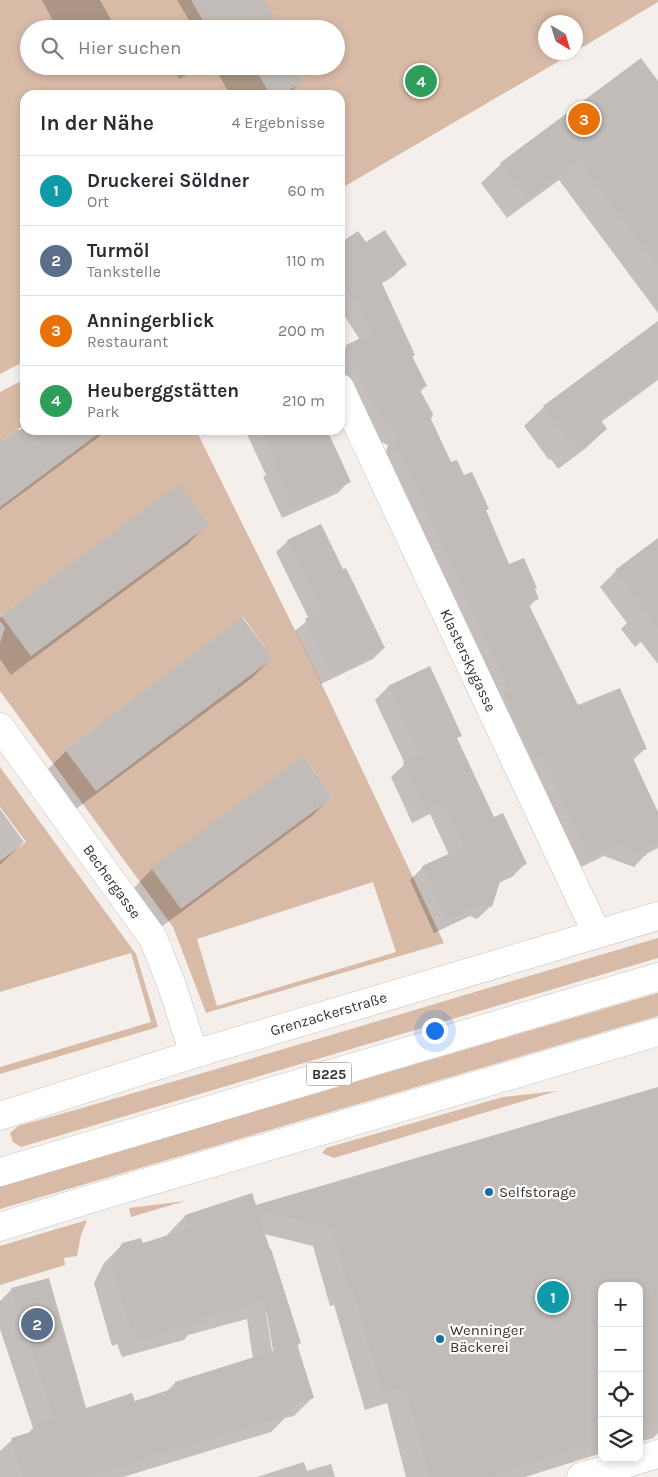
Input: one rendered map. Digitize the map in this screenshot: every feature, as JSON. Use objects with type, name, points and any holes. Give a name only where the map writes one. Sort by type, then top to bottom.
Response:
[{"type":"street","name":"Klasterskygasse","points":[[345,399],[597,934]]},
{"type":"street","name":"Bechergasse","points":[[0,727],[153,938],[171,983],[194,1054]]},
{"type":"street","name":"Grenzackerstraße","points":[[0,1116],[194,1054],[658,916]]},
{"type":"street","name":"B225","points":[[0,1172],[658,977]]},
{"type":"street","points":[[0,1227],[658,1032]]},
{"type":"street","points":[[581,1477],[658,1454]]},
{"type":"shaded area","points":[[0,0],[658,0],[658,2],[583,47],[583,15],[538,15],[538,60],[561,60],[345,186],[345,90],[20,90],[20,364],[0,374]]},
{"type":"shaded area","points":[[20,382],[20,428],[0,443],[0,392]]},
{"type":"shaded area","points":[[96,435],[198,435],[324,689],[444,943],[206,1013],[173,927],[0,691],[0,643],[5,628],[0,621],[0,507]],"holes":[[[179,485],[208,525],[31,656],[1,615]],[[243,617],[273,658],[233,688],[65,750]],[[303,756],[333,797],[220,880]],[[373,882],[396,952],[217,1006],[197,939]]]},
{"type":"shaded area","points":[[0,767],[136,954],[158,1027],[0,1074],[0,1067],[151,1022],[131,953],[0,992],[0,861],[26,842],[0,807]]},
{"type":"shaded area","points":[[658,938],[658,958],[21,1147],[13,1142],[10,1133],[18,1126]]},
{"type":"shaded area","points":[[658,993],[658,1016],[0,1209],[0,1186]]},
{"type":"shaded area","points":[[557,1091],[334,1158],[322,1153],[326,1148],[503,1097]]},
{"type":"shaded area","points":[[185,1201],[131,1217],[129,1208]]},
{"type":"shaded area","points":[[87,1220],[81,1235],[77,1256],[64,1258],[65,1265],[0,1285],[0,1246]]},
{"type":"building","points":[[191,0],[264,0],[275,20],[202,20]]},
{"type":"building","points":[[641,58],[658,81],[658,267],[579,161],[527,199],[500,163]]},
{"type":"building","points":[[259,75],[298,75],[303,83],[290,90],[267,90]]},
{"type":"building","points":[[385,230],[407,265],[381,281],[415,355],[412,356],[427,386],[420,390],[433,414],[431,419],[451,462],[457,460],[464,475],[472,472],[489,509],[486,510],[509,564],[524,558],[537,588],[535,589],[539,599],[528,603],[578,705],[620,688],[647,749],[631,754],[658,812],[658,843],[649,847],[646,856],[616,846],[589,859],[548,770],[546,771],[539,756],[534,759],[504,694],[509,691],[401,454],[394,444],[399,434],[386,427],[378,409],[376,410],[346,345],[374,332],[345,288],[345,240],[358,231],[366,242]]},
{"type":"building","points":[[658,321],[658,376],[600,419],[607,429],[579,450],[571,440],[569,442],[543,406]]},
{"type":"building","points":[[17,430],[20,430],[20,435],[96,435],[0,506],[0,443]]},
{"type":"building","points":[[263,435],[329,435],[351,482],[293,508],[274,465],[277,464]]},
{"type":"building","points":[[179,484],[209,525],[31,656],[1,615]]},
{"type":"building","points":[[321,524],[343,569],[346,568],[385,648],[332,674],[305,619],[322,611],[287,540]]},
{"type":"building","points":[[658,538],[658,628],[615,570]]},
{"type":"building","points":[[242,617],[273,658],[96,791],[65,750]]},
{"type":"building","points":[[430,666],[462,736],[457,738],[494,817],[503,813],[527,864],[502,875],[492,907],[484,904],[447,921],[422,866],[464,847],[444,802],[426,811],[403,763],[420,755],[388,686]]},
{"type":"building","points":[[303,756],[333,797],[181,909],[151,868]]},
{"type":"building","points":[[658,1087],[658,1424],[643,1429],[643,1282],[598,1282],[598,1442],[486,1477],[430,1477],[405,1386],[383,1393],[352,1287],[349,1288],[331,1228],[257,1210],[301,1343],[297,1344],[314,1398],[289,1404],[291,1414],[84,1477],[23,1477],[11,1438],[37,1430],[35,1424],[54,1418],[11,1288],[49,1278],[86,1408],[132,1393],[135,1401],[175,1388],[175,1382],[273,1351],[265,1302],[203,1318],[204,1321],[140,1339],[135,1327],[131,1329],[111,1264],[122,1243],[141,1238],[143,1243],[188,1229],[185,1215],[252,1193],[256,1205]]},
{"type":"place","name":"Heuberggstätten","points":[[421,81]]},
{"type":"place","name":"Anningerblick","points":[[584,119]]},
{"type":"place","name":"Selfstorage","points":[[489,1192]]},
{"type":"place","name":"Druckerei Söldner","points":[[553,1297]]},
{"type":"place","name":"Turmöl","points":[[37,1324]]},
{"type":"place","name":"Wenninger Bäckerei","points":[[440,1339]]}]
